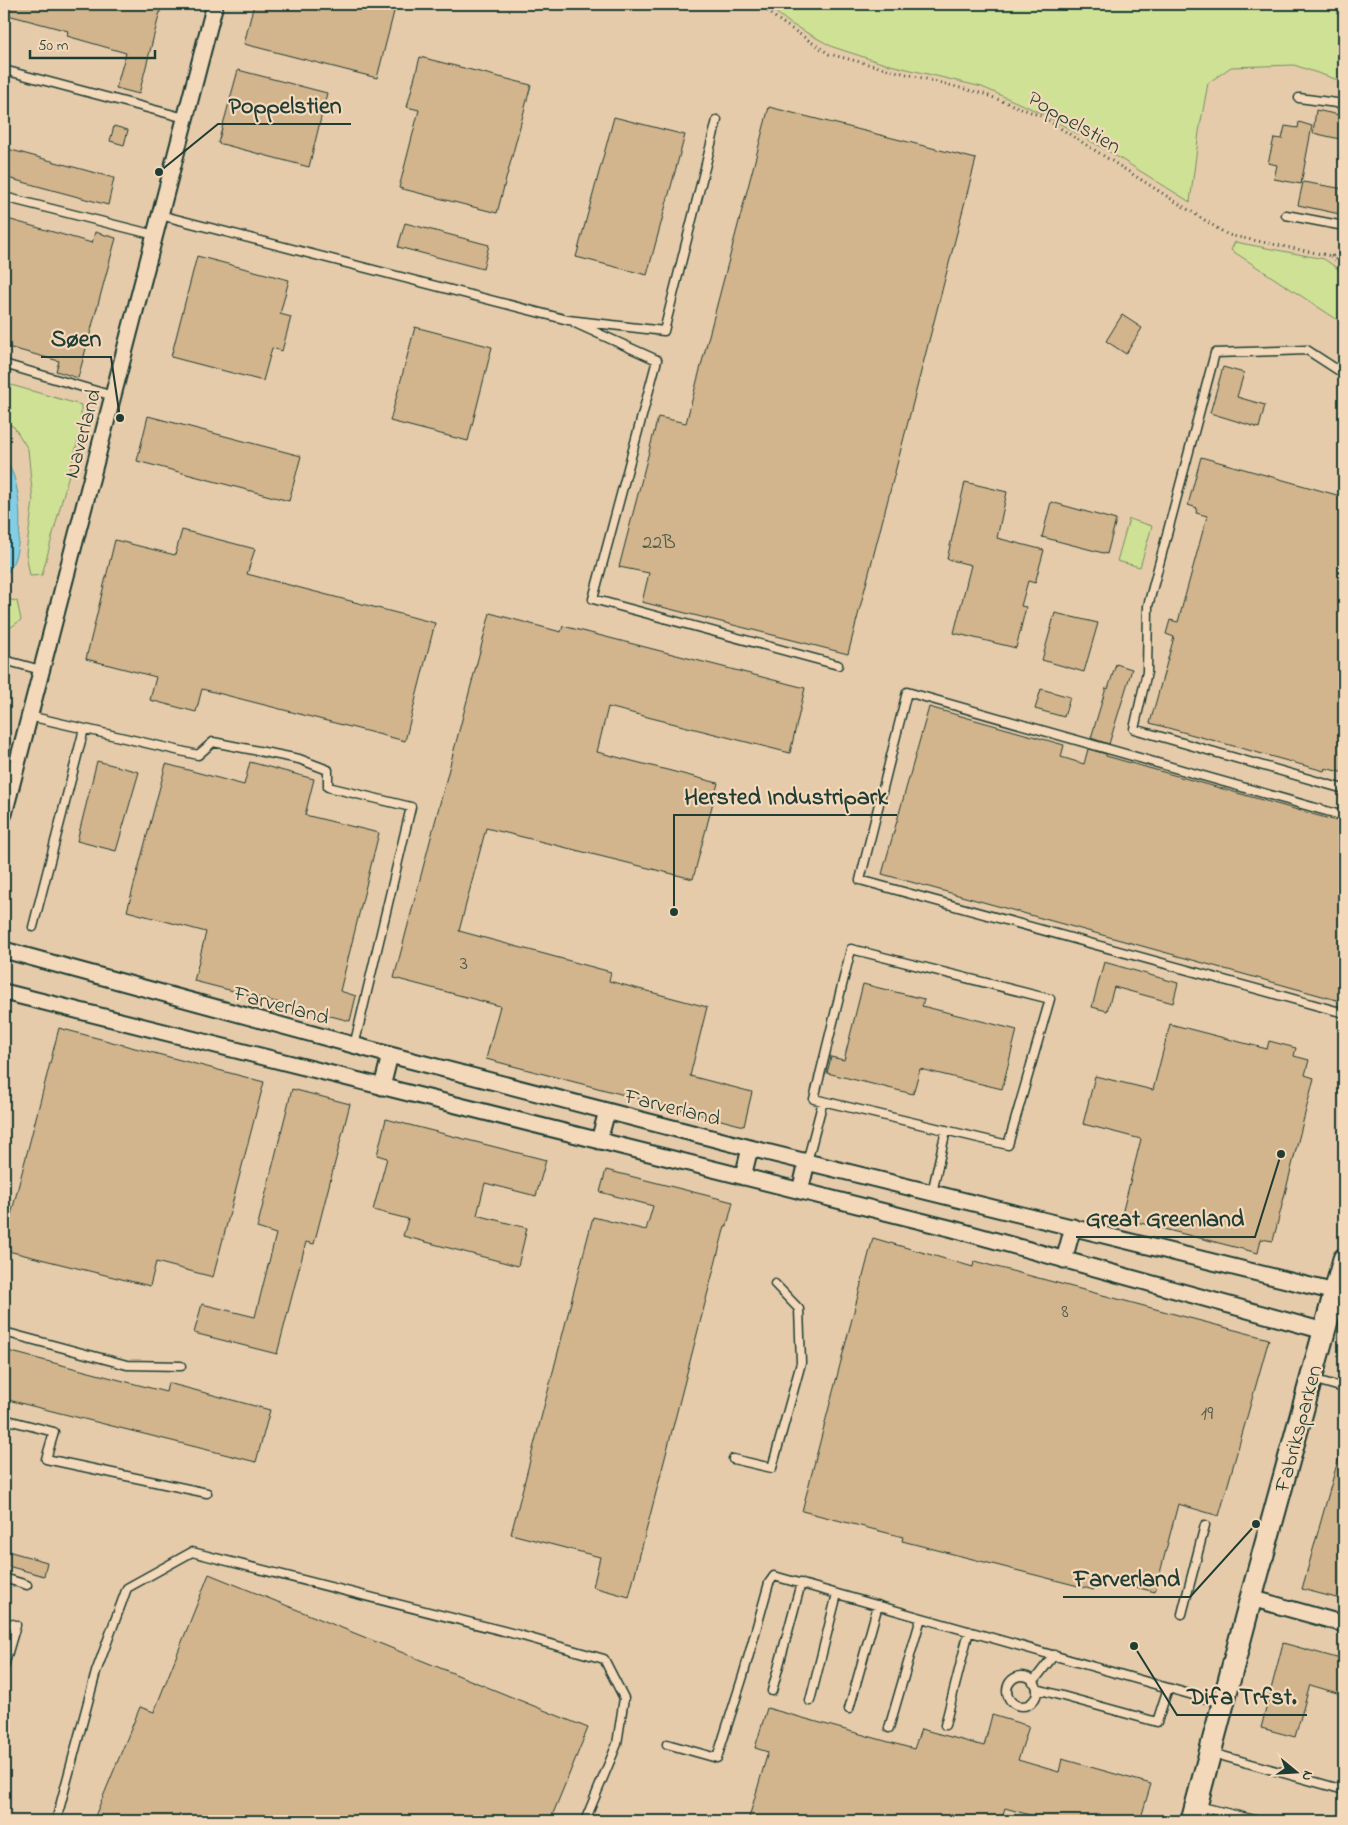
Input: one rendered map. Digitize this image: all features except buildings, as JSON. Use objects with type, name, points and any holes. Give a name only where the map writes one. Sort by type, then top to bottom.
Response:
[{"type":"street","name":"Naverland","points":[[4,814],[215,4]]},
{"type":"street","name":"Farverland","points":[[4,950],[354,1046],[750,1148],[1335,1292]]},
{"type":"street","points":[[4,992],[953,1229],[1324,1331]]},
{"type":"street","points":[[382,1087],[390,1055]]},
{"type":"street","points":[[599,1141],[607,1111]]},
{"type":"street","points":[[743,1177],[750,1148]]},
{"type":"street","points":[[800,1191],[807,1162]]},
{"type":"street","points":[[1064,1260],[1073,1227]]},
{"type":"street","name":"Fabriksparken","points":[[1194,1814],[1251,1598],[1344,1263]]},
{"type":"street","points":[[1251,1598],[1344,1624]]},
{"type":"lane","points":[[4,70],[185,118]]},
{"type":"lane","points":[[1298,98],[1344,104]]},
{"type":"lane","points":[[160,215],[568,320],[664,331],[718,120]]},
{"type":"lane","points":[[4,197],[155,236]]},
{"type":"lane","points":[[1286,215],[1344,226]]},
{"type":"lane","points":[[568,320],[657,360],[593,600],[838,665]]},
{"type":"lane","points":[[1344,374],[1307,350],[1215,353],[1148,606],[1147,672],[1134,729],[1344,789]]},
{"type":"lane","points":[[4,364],[113,396]]},
{"type":"lane","points":[[4,660],[41,670]]},
{"type":"lane","points":[[1344,816],[907,692],[860,880],[1344,1013]]},
{"type":"lane","points":[[29,716],[198,755],[213,742],[299,759],[328,770],[328,787],[411,807],[354,1046]]},
{"type":"lane","points":[[33,927],[84,729]]},
{"type":"lane","points":[[851,949],[1050,999],[1008,1144],[823,1101],[814,1099],[851,949]]},
{"type":"lane","points":[[807,1162],[823,1101]]},
{"type":"lane","points":[[932,1193],[946,1130]]},
{"type":"lane","points":[[733,1459],[772,1468],[801,1363],[799,1309],[775,1284]]},
{"type":"lane","points":[[4,1332],[127,1366],[181,1366]]},
{"type":"lane","points":[[1311,1378],[1344,1388]]},
{"type":"lane","points":[[4,1419],[54,1432],[46,1459],[207,1493]]},
{"type":"lane","points":[[1182,1614],[1206,1525]]},
{"type":"lane","points":[[56,1821],[96,1672],[127,1588],[192,1552],[520,1635],[604,1659],[624,1698],[617,1744],[585,1821]]},
{"type":"lane","points":[[667,1744],[717,1758],[744,1676],[769,1583],[774,1576],[1223,1704]]},
{"type":"lane","points":[[4,1578],[27,1585]]},
{"type":"lane","points":[[772,1691],[801,1584]]},
{"type":"lane","points":[[810,1702],[837,1594]]},
{"type":"lane","points":[[849,1709],[878,1605]]},
{"type":"lane","points":[[889,1728],[921,1618]]},
{"type":"lane","points":[[4,1622],[16,1625],[4,1666]]},
{"type":"lane","points":[[945,1724],[969,1631]]},
{"type":"lane","points":[[1054,1655],[1035,1685],[1157,1722],[1168,1688]]},
{"type":"lane","points":[[1210,1753],[1344,1790]]},
{"type":"lane","points":[[1194,1814],[1278,1821]]},
{"type":"path","name":"Poppelstien","points":[[760,4],[777,19],[829,54],[984,94],[1041,116],[1228,235],[1331,256],[1344,256]]},
{"type":"path","points":[[1331,256],[1344,266]]},
{"type":"shaded area","points":[[4,4],[1344,4],[1344,1821],[4,1821]]},
{"type":"green space","points":[[765,4],[1344,4],[1344,82],[1294,65],[1231,67],[1208,83],[1199,132],[1190,202],[1108,151],[1041,113],[982,87],[882,63],[833,47],[791,24]]},
{"type":"green space","points":[[1235,242],[1324,259],[1344,273],[1344,324],[1231,250]]},
{"type":"green space","points":[[4,383],[81,405],[81,429],[42,575],[30,576],[26,553],[33,501],[28,449],[14,427],[4,422]]},
{"type":"green space","points":[[1129,519],[1152,526],[1140,567],[1117,561]]},
{"type":"green space","points":[[4,599],[17,601],[21,620],[4,632]]},
{"type":"water","points":[[4,456],[16,485],[20,527],[16,556],[4,576]]},
{"type":"place","name":"Poppelstien","points":[[159,172]]},
{"type":"place","name":"Søen","points":[[120,418]]},
{"type":"place","name":"Hersted Industripark","points":[[674,912]]},
{"type":"place","name":"Great Greenland","points":[[1281,1154]]},
{"type":"place","name":"Farverland","points":[[1256,1524]]},
{"type":"place","name":"Difa Trfst.","points":[[1134,1646]]}]
